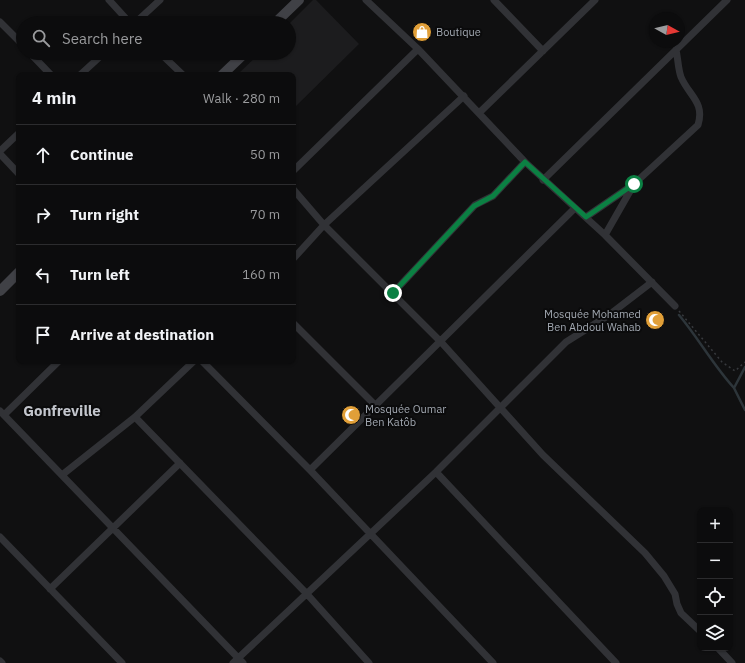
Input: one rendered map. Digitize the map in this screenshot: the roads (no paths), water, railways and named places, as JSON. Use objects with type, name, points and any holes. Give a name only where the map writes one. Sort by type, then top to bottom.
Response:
[{"type":"street","points":[[109,0],[124,16]]},
{"type":"street","points":[[143,16],[160,0]]},
{"type":"street","points":[[283,16],[299,0]]},
{"type":"street","points":[[366,0],[418,48],[543,180],[605,235],[675,306]]},
{"type":"street","points":[[494,0],[543,51]]},
{"type":"street","points":[[479,113],[595,0]]},
{"type":"street","points":[[543,180],[727,0]]},
{"type":"street","points":[[0,22],[16,39]]},
{"type":"street","points":[[296,168],[418,48]]},
{"type":"street","points":[[586,217],[634,184],[698,125],[701,114],[697,103],[681,77],[676,50]]},
{"type":"street","points":[[37,60],[49,72]]},
{"type":"street","points":[[83,72],[96,60]]},
{"type":"street","points":[[167,60],[180,72]]},
{"type":"street","points":[[225,72],[238,60]]},
{"type":"street","points":[[296,256],[324,225],[464,96]]},
{"type":"street","points":[[0,151],[16,136]]},
{"type":"street","points":[[0,154],[16,171]]},
{"type":"street","points":[[393,293],[474,206],[493,196],[525,162]]},
{"type":"street","points":[[605,235],[634,184]]},
{"type":"street","points":[[296,192],[324,225],[441,342],[543,455],[646,553],[664,576],[675,594],[677,604],[682,614],[697,628]]},
{"type":"street","points":[[310,470],[575,208]]},
{"type":"street","points":[[0,291],[16,275]]},
{"type":"street","points":[[56,364],[2,413],[238,661],[306,593],[436,472],[566,342],[609,315],[652,282]]},
{"type":"street","points":[[296,326],[376,406]]},
{"type":"street","points":[[62,475],[135,417],[191,364]]},
{"type":"street","points":[[205,364],[370,532],[494,663]]},
{"type":"street","points":[[135,417],[306,593],[369,663]]},
{"type":"street","points":[[50,589],[180,463]]},
{"type":"street","points":[[436,472],[616,663]]},
{"type":"street","points":[[0,537],[122,663]]},
{"type":"street","points":[[721,651],[732,663]]},
{"type":"waterway","points":[[679,315],[734,388]]},
{"type":"waterway","points":[[745,367],[734,388],[745,410]]},
{"type":"place","name":"Boutique","points":[[422,32]]},
{"type":"place","name":"Mosquée Mohamed Ben Abdoul Wahab","points":[[655,320]]},
{"type":"place","name":"Mosquée Oumar Ben Katôb","points":[[351,415]]},
{"type":"district","name":"Gonfreville","points":[[62,411]]}]
